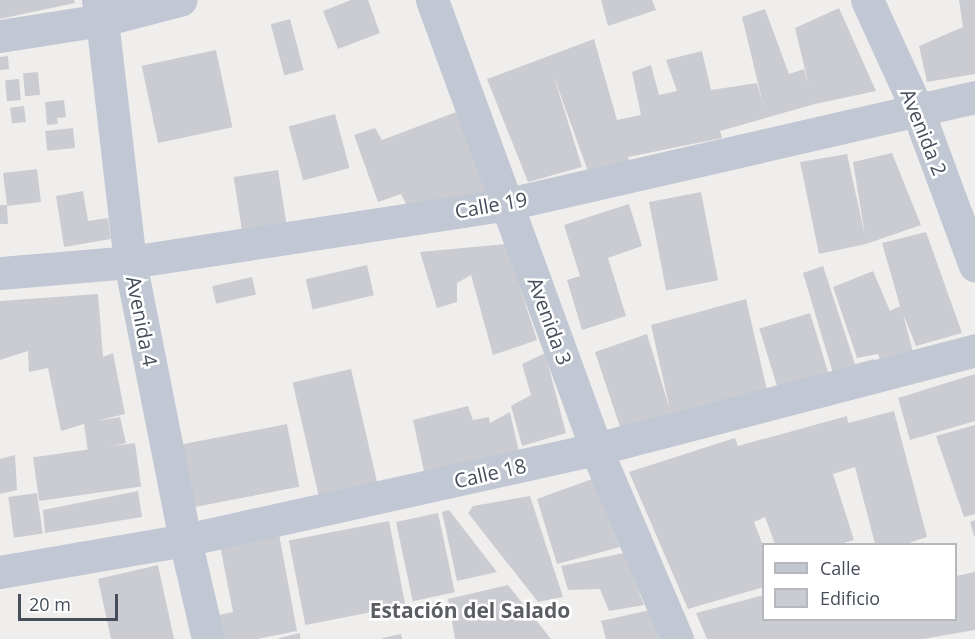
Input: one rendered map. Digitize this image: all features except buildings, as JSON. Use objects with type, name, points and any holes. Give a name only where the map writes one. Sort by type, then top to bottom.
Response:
[{"type":"street","points":[[0,36],[100,10],[180,0]]},
{"type":"street","name":"Avenida 3","points":[[432,0],[596,449],[677,639]]},
{"type":"street","name":"Avenida 2","points":[[867,0],[917,109],[975,266]]},
{"type":"street","name":"Avenida 4","points":[[100,10],[130,262],[185,540],[208,639]]},
{"type":"street","name":"Calle 19","points":[[0,273],[130,262],[508,204],[975,97]]},
{"type":"street","name":"Calle 18","points":[[0,572],[185,540],[596,449],[975,350]]},
{"type":"district","name":"Estación del Salado","points":[[470,610]]}]
